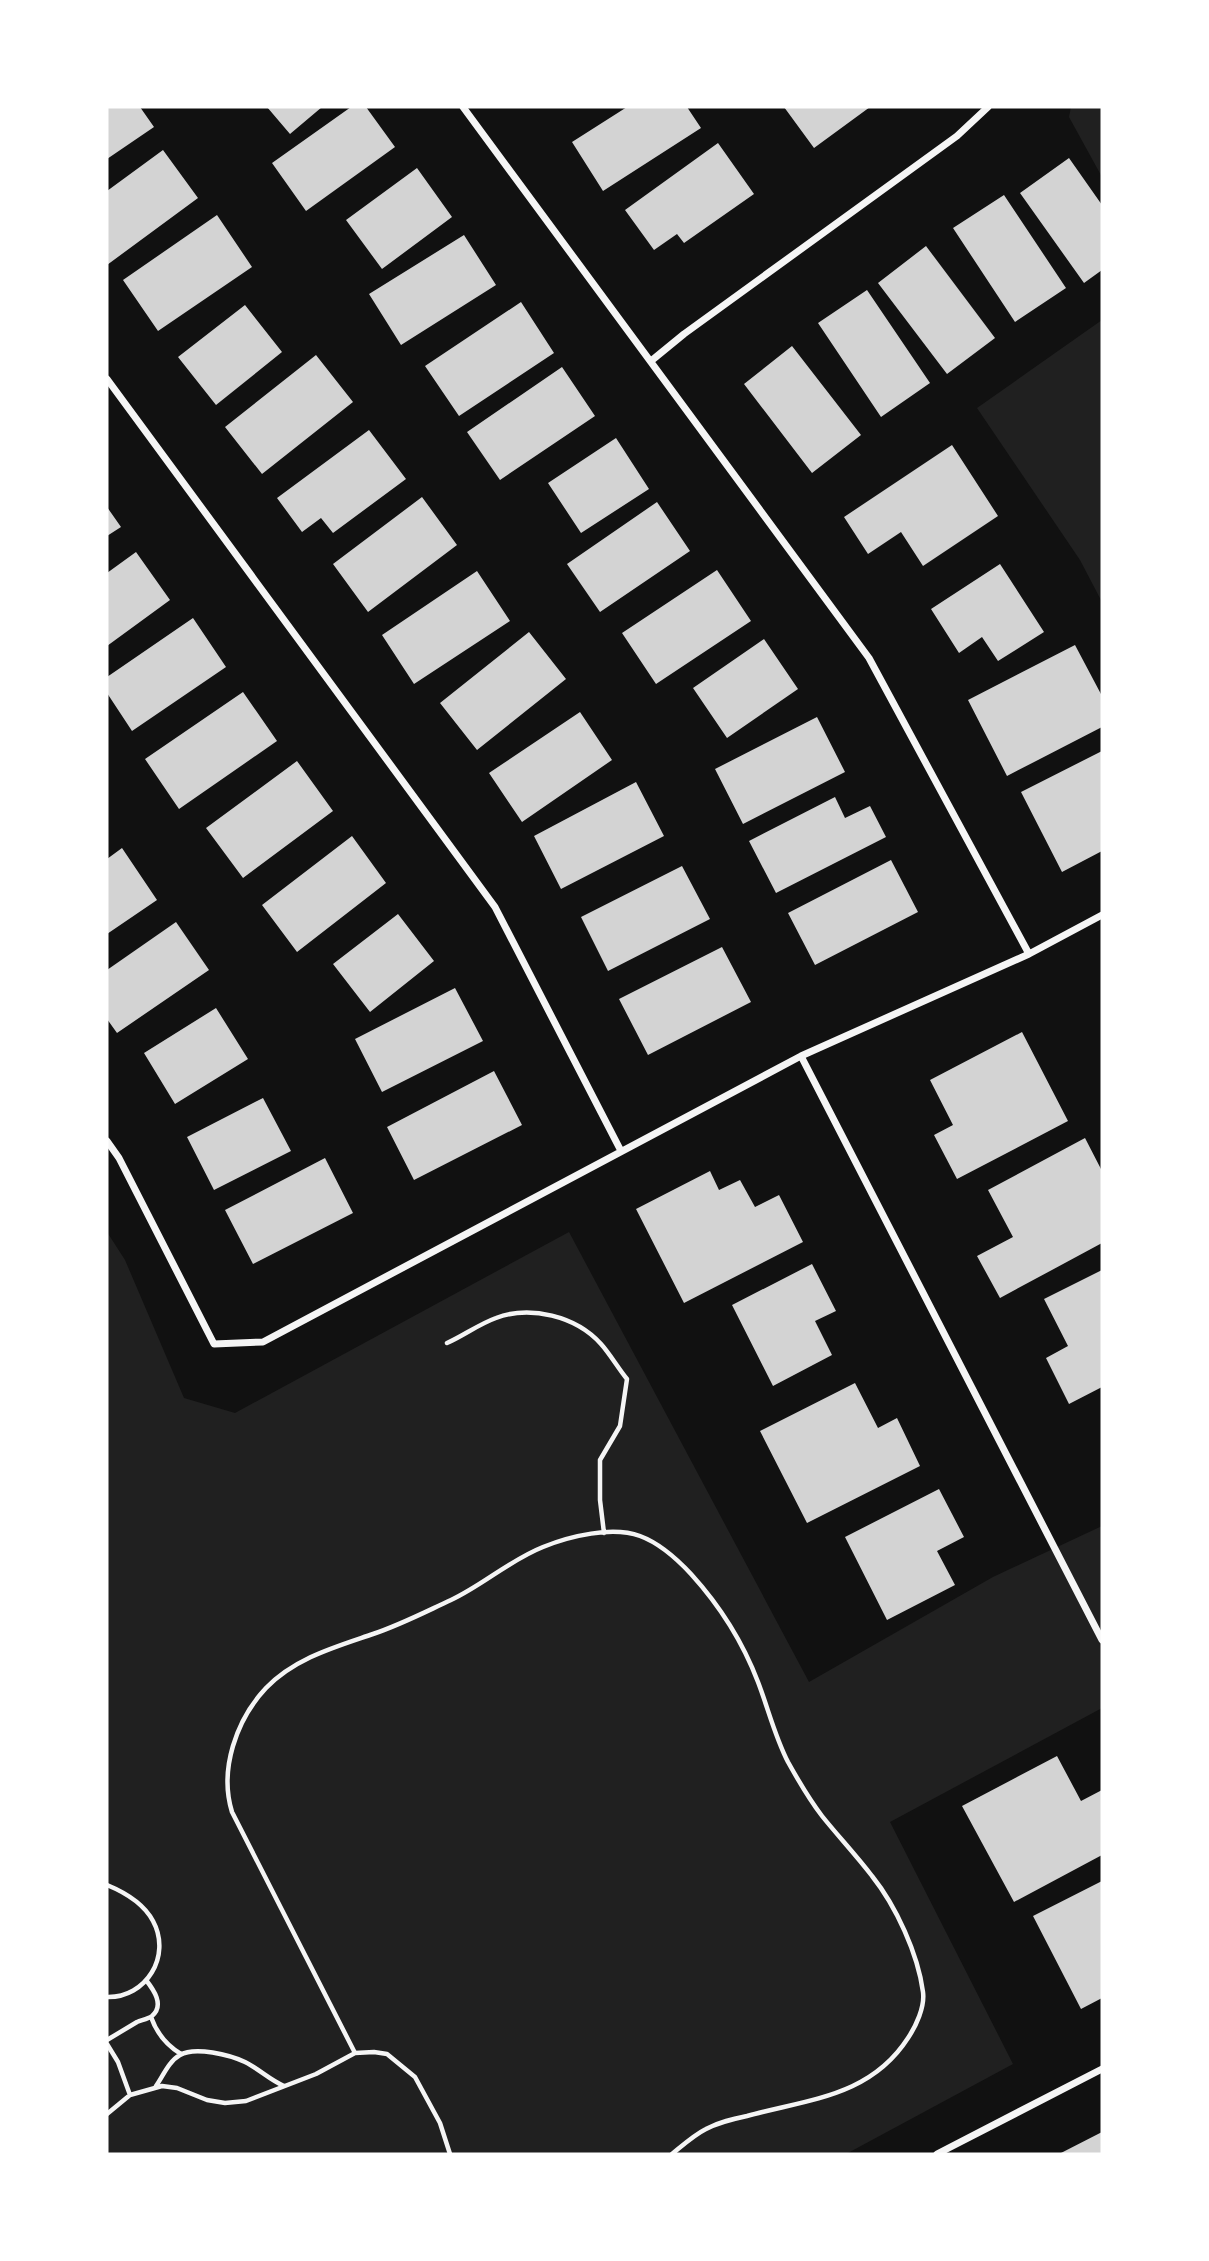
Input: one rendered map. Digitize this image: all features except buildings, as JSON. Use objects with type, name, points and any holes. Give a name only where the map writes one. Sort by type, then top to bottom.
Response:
[{"type":"street","points":[[463,107],[869,658],[1029,954]]},
{"type":"street","points":[[651,361],[684,334],[957,136],[988,107]]},
{"type":"street","points":[[107,379],[495,907],[621,1151]]},
{"type":"street","points":[[107,1141],[119,1158],[214,1344],[262,1342],[801,1056],[1029,954],[1102,915]]},
{"type":"street","points":[[801,1056],[1102,1640]]},
{"type":"street","points":[[937,2154],[1102,2070]]},
{"type":"path","points":[[447,1343],[495,1318],[525,1312],[546,1313],[582,1329],[600,1343],[627,1379],[620,1426],[600,1460],[600,1500],[604,1533]]},
{"type":"path","points":[[355,2053],[229,1803],[226,1772],[245,1717],[266,1688],[295,1665],[340,1644],[402,1623],[453,1599],[544,1547],[604,1533],[643,1537],[684,1567],[723,1611],[738,1635],[786,1757],[820,1813],[873,1877],[889,1901],[910,1945],[923,1992],[920,2013],[911,2034],[888,2063],[869,2078],[832,2095],[724,2121],[696,2134],[673,2154]]},
{"type":"path","points":[[107,1885],[133,1899],[153,1920],[159,1938],[159,1955],[155,1970],[128,1994],[107,1997]]},
{"type":"path","points":[[130,2095],[118,2062],[107,2042],[151,2017],[157,2010],[155,1991],[146,1980]]},
{"type":"path","points":[[151,2017],[165,2043],[181,2054]]},
{"type":"path","points":[[156,2087],[173,2061],[181,2054],[192,2051],[222,2054],[245,2062],[284,2086]]},
{"type":"path","points":[[107,2114],[130,2095],[156,2087],[177,2088],[207,2100],[225,2103],[246,2101],[316,2074],[355,2053],[387,2054],[415,2077],[440,2123],[450,2154]]},
{"type":"shaded area","points":[[1071,107],[1102,107],[1102,177],[1069,117]]},
{"type":"shaded area","points":[[1102,320],[1102,602],[1080,560],[977,408]]},
{"type":"shaded area","points":[[107,1232],[125,1260],[184,1398],[235,1413],[569,1232],[809,1682],[993,1577],[1102,1526],[1102,1708],[890,1822],[1013,2064],[846,2154],[107,2154]]}]
